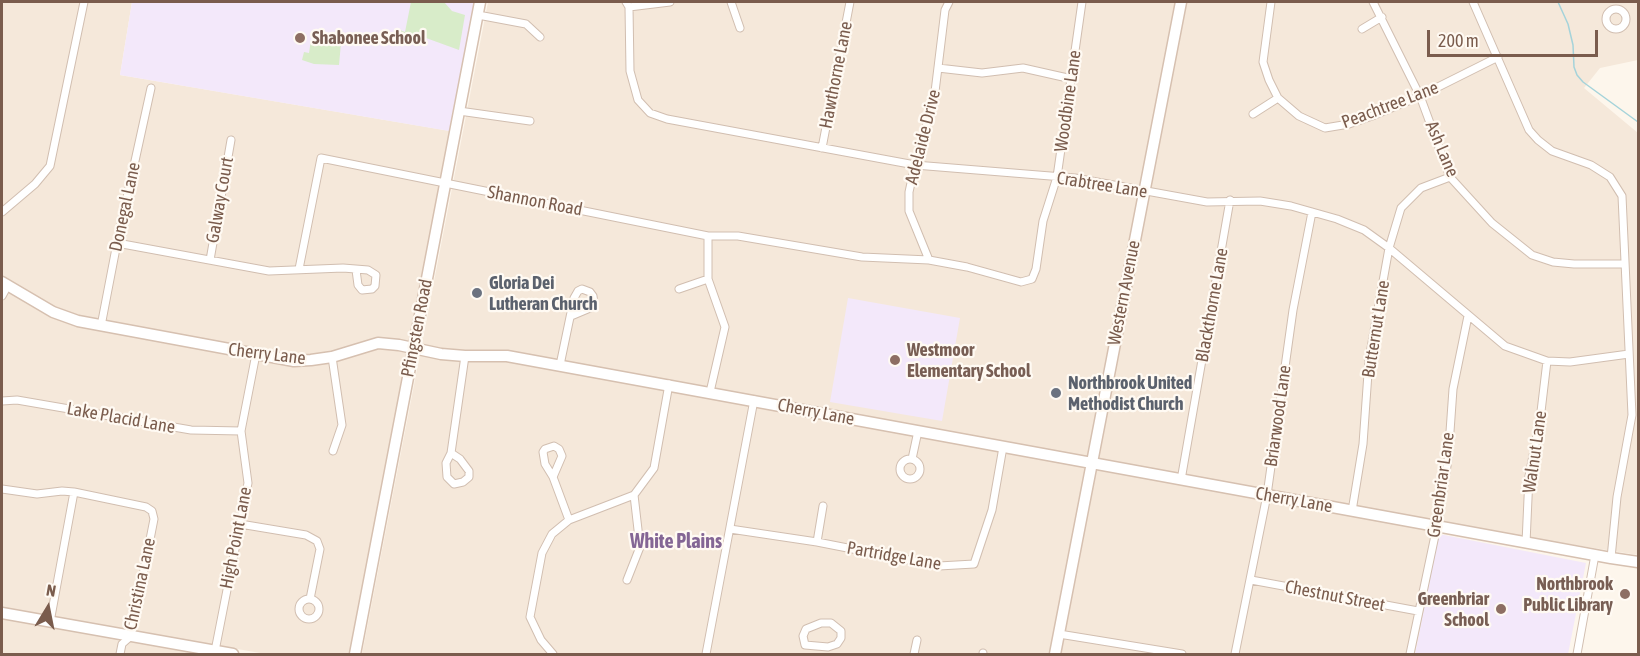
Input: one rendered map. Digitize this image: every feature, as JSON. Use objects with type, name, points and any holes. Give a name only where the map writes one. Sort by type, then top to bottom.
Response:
[{"type":"street","points":[[2,212],[35,184],[50,166],[84,2]]},
{"type":"street","name":"Pfingsten Road","points":[[355,654],[480,2]]},
{"type":"street","points":[[628,4],[670,2]]},
{"type":"street","points":[[731,2],[740,28]]},
{"type":"street","name":"Hawthorne Lane","points":[[822,148],[850,2]]},
{"type":"street","name":"Adelaide Drive","points":[[929,260],[909,211],[909,192],[934,100],[945,10],[948,2]]},
{"type":"street","name":"Woodbine Lane","points":[[1036,269],[1043,221],[1057,177],[1082,2]]},
{"type":"street","name":"Western Avenue","points":[[1055,654],[1181,2]]},
{"type":"street","name":"Peachtree Lane","points":[[1271,2],[1263,62],[1269,80],[1278,98],[1299,116],[1325,128],[1349,124],[1420,96],[1498,57]]},
{"type":"street","name":"Ash Lane","points":[[1373,2],[1420,96],[1450,177],[1492,223],[1532,255],[1553,262],[1624,264]]},
{"type":"street","points":[[1473,2],[1529,130],[1552,151],[1591,165],[1610,177],[1622,196],[1632,415],[1617,496],[1611,558]]},
{"type":"street","name":"Crabtree Lane","points":[[628,4],[630,71],[638,100],[650,113],[667,119],[915,165],[1075,178],[1207,202],[1260,201],[1312,212],[1364,230],[1389,248],[1505,346],[1547,361],[1570,362],[1629,354]]},
{"type":"street","points":[[478,15],[526,24],[540,37]]},
{"type":"street","points":[[1362,29],[1382,17]]},
{"type":"street","points":[[938,68],[982,73],[1023,68],[1072,80]]},
{"type":"street","name":"Donegal Lane","points":[[102,326],[117,243],[152,88]]},
{"type":"street","points":[[1253,114],[1278,98]]},
{"type":"street","points":[[459,111],[530,121]]},
{"type":"street","name":"Galway Court","points":[[210,260],[231,140]]},
{"type":"street","name":"Shannon Road","points":[[299,269],[321,158],[708,236],[738,236],[862,257],[929,260],[967,267],[1021,282],[1032,279],[1036,269]]},
{"type":"street","name":"Butternut Lane","points":[[1352,511],[1363,444],[1369,359],[1389,248],[1401,208],[1421,188],[1450,177]]},
{"type":"street","name":"Blackthorne Lane","points":[[1181,480],[1230,200]]},
{"type":"street","name":"Briarwood Lane","points":[[1234,654],[1267,495],[1293,310],[1312,212]]},
{"type":"street","points":[[708,236],[708,279],[725,327],[710,392]]},
{"type":"street","points":[[117,243],[268,271],[343,268],[356,270]]},
{"type":"street","points":[[679,289],[708,279]]},
{"type":"street","points":[[2,296],[4,283]]},
{"type":"street","name":"Cherry Lane","points":[[4,283],[63,316],[102,326],[294,361],[332,357],[378,343],[465,357],[507,356],[1638,562]]},
{"type":"street","points":[[560,365],[571,316]]},
{"type":"street","name":"Greenbriar Lane","points":[[1410,654],[1437,526],[1448,460],[1453,390],[1468,316]]},
{"type":"street","name":"High Point Lane","points":[[215,651],[248,483],[241,431],[256,354]]},
{"type":"street","points":[[332,357],[342,424],[333,451]]},
{"type":"street","points":[[451,453],[465,357]]},
{"type":"street","name":"Walnut Lane","points":[[1526,543],[1529,476],[1540,420],[1547,361]]},
{"type":"street","points":[[553,654],[541,640],[530,617],[542,553],[552,534],[569,520],[634,495],[654,468],[669,384]]},
{"type":"street","name":"Lake Placid Lane","points":[[2,401],[17,400],[191,430],[241,431]]},
{"type":"street","points":[[706,654],[754,400]]},
{"type":"street","points":[[912,459],[918,431]]},
{"type":"street","name":"Partridge Lane","points":[[730,529],[817,542],[939,566],[974,564],[992,510],[1003,447]]},
{"type":"street","points":[[553,477],[569,520]]},
{"type":"street","points":[[2,488],[37,494],[74,492],[50,622]]},
{"type":"street","name":"Christina Lane","points":[[74,492],[146,507],[152,511],[154,519],[131,636],[122,644],[120,654]]},
{"type":"street","points":[[627,580],[640,547],[634,495]]},
{"type":"street","points":[[817,542],[823,506]]},
{"type":"street","points":[[240,524],[306,535],[317,540],[320,549],[310,599]]},
{"type":"street","points":[[1577,654],[1595,555]]},
{"type":"street","name":"Chestnut Street","points":[[1251,580],[1418,611]]},
{"type":"street","points":[[2,613],[234,654]]},
{"type":"street","points":[[821,623],[831,623],[837,626],[841,631],[841,638],[829,651],[805,645],[803,636],[806,629],[821,623]]},
{"type":"street","points":[[1059,634],[1182,654]]},
{"type":"street","points":[[914,654],[917,640]]},
{"type":"shaded area","points":[[2,2],[132,2],[120,75],[450,131],[352,654],[266,654],[2,608]]},
{"type":"shaded area","name":"Shabonee School","points":[[132,2],[480,2],[455,132],[120,75]]},
{"type":"shaded area","points":[[488,2],[1638,2],[1638,60],[1600,68],[1584,88],[1638,133],[1638,555],[1443,524],[1415,654],[362,654]]},
{"type":"shaded area","name":"Westmoor Elementary School","points":[[848,298],[960,318],[942,421],[830,402]]},
{"type":"shaded area","name":"Greenbriar School","points":[[1439,534],[1586,563],[1568,654],[1415,654]]},
{"type":"shaded area","points":[[2,618],[208,654],[2,654]]},
{"type":"green space","points":[[411,2],[444,2],[452,11],[465,15],[459,50],[426,38],[401,33],[400,30],[405,32]]},
{"type":"green space","points":[[311,40],[341,43],[339,65],[314,64],[302,60],[304,52],[309,53]]},
{"type":"waterway","points":[[1558,2],[1568,24],[1577,75],[1583,82],[1638,122]]},
{"type":"place","name":"Shabonee School","points":[[300,38]]},
{"type":"place","name":"Gloria Dei Lutheran Church","points":[[477,293]]},
{"type":"place","name":"Westmoor Elementary School","points":[[895,360]]},
{"type":"place","name":"Northbrook United Methodist Church","points":[[1056,393]]},
{"type":"place","name":"Northbrook Public Library","points":[[1625,594]]},
{"type":"place","name":"Greenbriar School","points":[[1501,609]]},
{"type":"district","name":"White Plains","points":[[676,542]]}]
